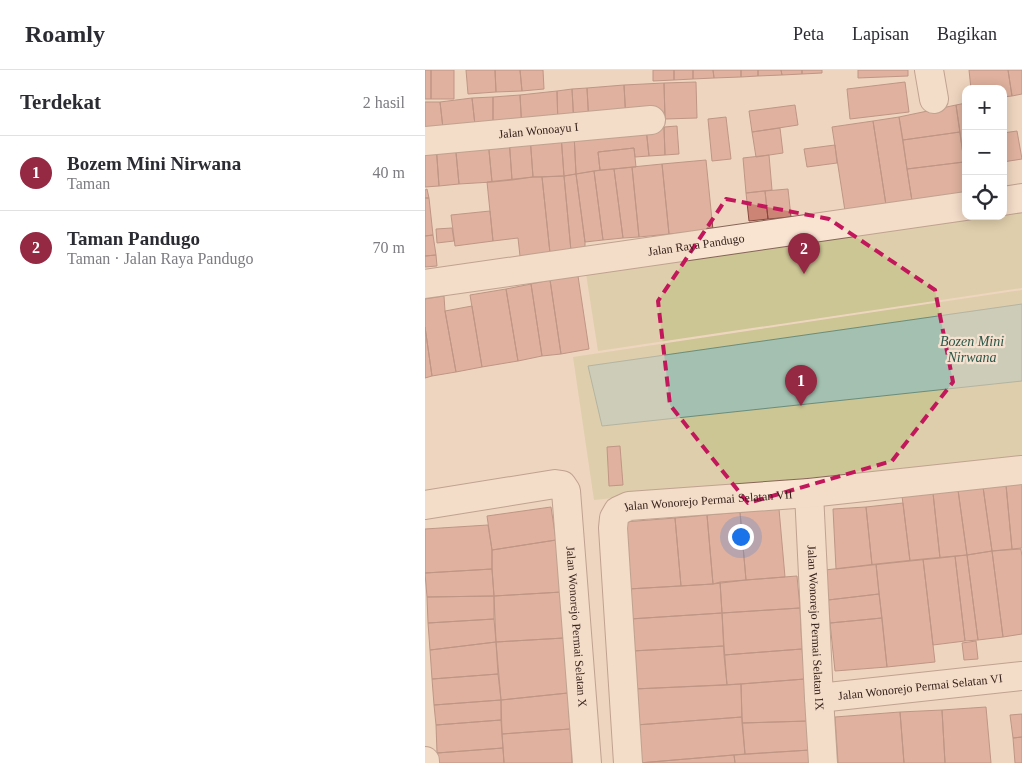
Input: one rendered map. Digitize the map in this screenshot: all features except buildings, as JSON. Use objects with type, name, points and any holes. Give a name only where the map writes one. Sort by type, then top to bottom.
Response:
[{"type":"street","points":[[929,70],[934,99]]},
{"type":"street","name":"Jalan Wonoayu I","points":[[425,141],[651,120]]},
{"type":"street","points":[[1007,200],[1022,198]]},
{"type":"street","name":"Jalan Raya Pandugo","points":[[425,284],[962,207]]},
{"type":"street","name":"Jalan Wonorejo Permai Selatan VII","points":[[628,763],[613,528],[617,511],[629,506],[809,493],[1022,470]]},
{"type":"street","name":"Jalan Wonorejo Permai Selatan X","points":[[425,505],[555,484],[562,485],[566,491],[587,763]]},
{"type":"street","name":"Jalan Wonorejo Permai Selatan IX","points":[[809,493],[823,763]]},
{"type":"street","name":"Jalan Wonorejo Permai Selatan VI","points":[[819,698],[1022,676]]},
{"type":"highlighted area","points":[[726,199],[829,219],[935,290],[953,382],[892,461],[748,503],[670,405],[658,301]]},
{"type":"shaded area","points":[[1022,204],[1022,288],[598,351],[584,261],[962,216],[962,220],[1007,220],[1007,206]]},
{"type":"shaded area","points":[[1022,290],[1022,456],[594,500],[573,357]]},
{"type":"water","name":"Bozen Mini Nirwana","points":[[1022,304],[1022,381],[602,426],[588,366]]},
{"type":"place","name":"Taman Pandugo","points":[[804,274]]},
{"type":"place","name":"Bozem Mini Nirwana","points":[[801,406]]}]
